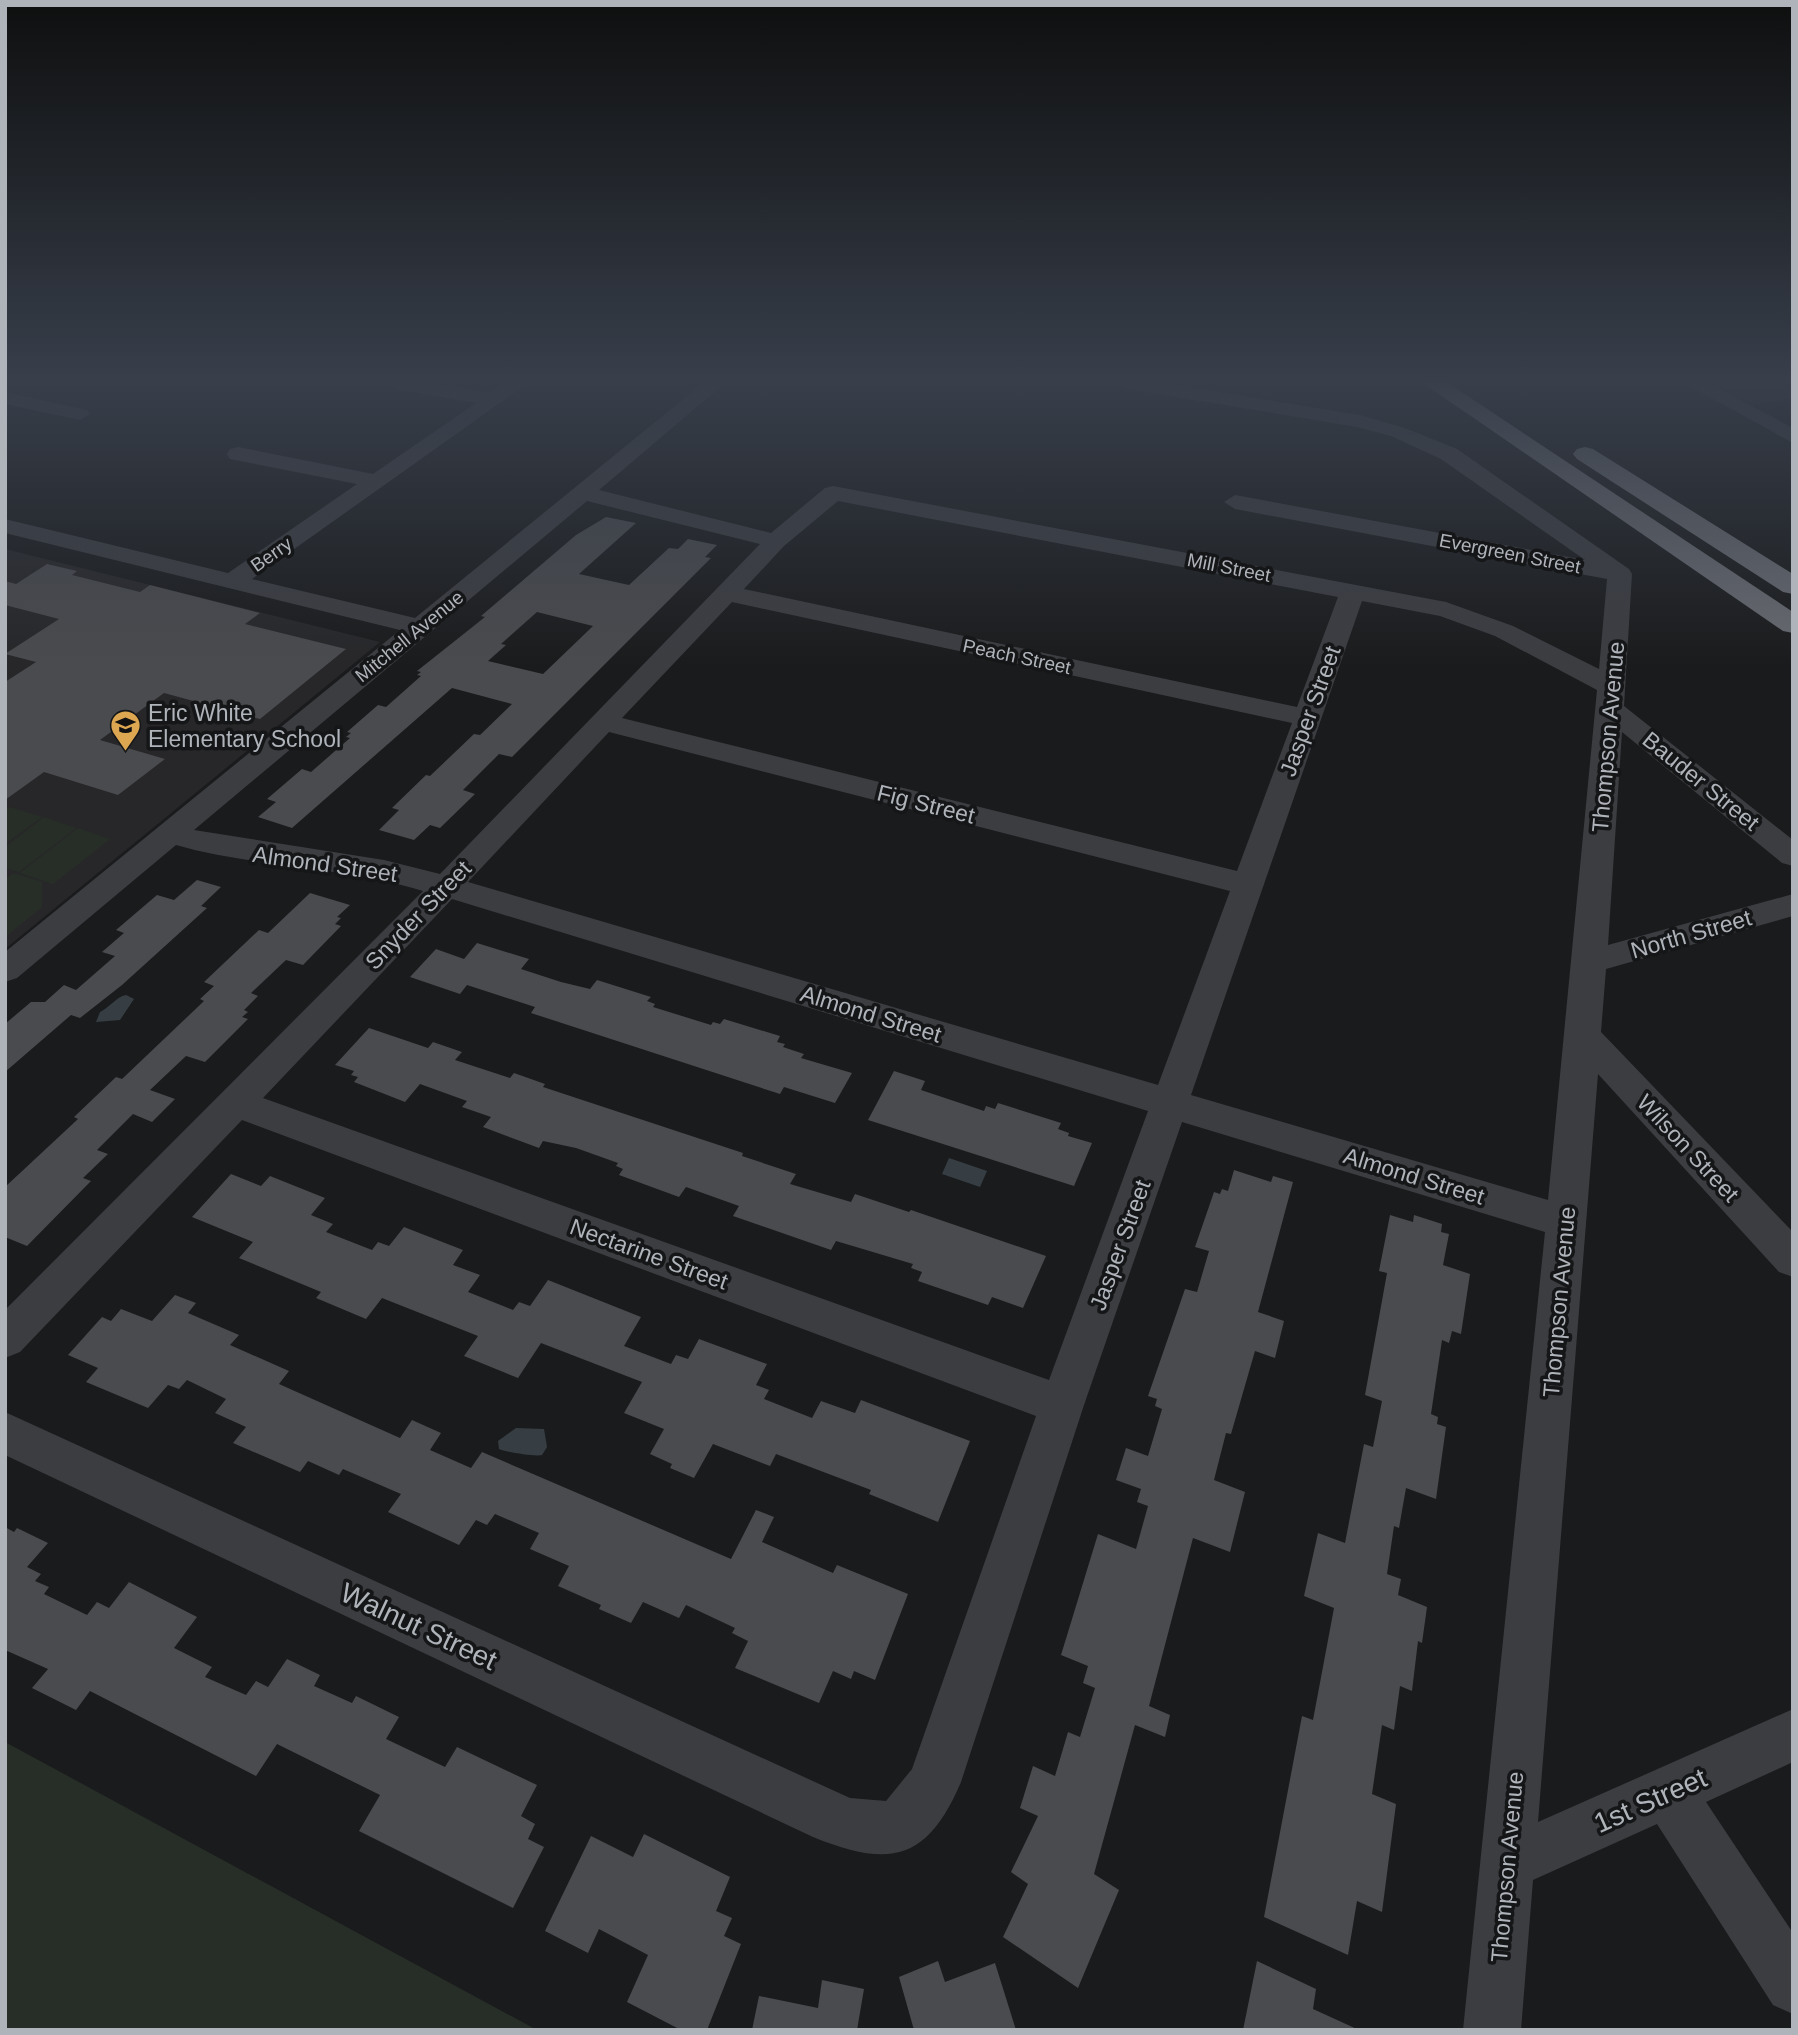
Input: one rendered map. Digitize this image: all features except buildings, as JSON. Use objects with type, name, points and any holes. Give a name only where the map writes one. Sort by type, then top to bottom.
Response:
[{"type":"highway","points":[[1575,478],[1793,625]]},
{"type":"highway","points":[[1623,478],[1793,586]]},
{"type":"street","points":[[360,478],[376,481]]},
{"type":"street","name":"Berry","points":[[231,582],[380,478]]},
{"type":"street","name":"Mitchell Avenue","points":[[5,970],[601,478]]},
{"type":"street","points":[[1483,478],[1620,574]]},
{"type":"street","points":[[583,493],[776,541]]},
{"type":"street","name":"Snyder Street","points":[[5,1339],[446,886],[776,541],[833,493]]},
{"type":"street","name":"Mill Street","points":[[833,493],[1353,590],[1477,620],[1538,647],[1610,696]]},
{"type":"street","name":"Evergreen Street","points":[[1235,502],[1620,574]]},
{"type":"street","points":[[5,526],[420,627]]},
{"type":"street","name":"Thompson Avenue","points":[[1492,2030],[1590,962],[1620,574]]},
{"type":"street","name":"Jasper Street","points":[[832,1818],[874,1832],[896,1827],[912,1817],[934,1782],[1062,1405],[1353,590]]},
{"type":"street","name":"Peach Street","points":[[727,593],[1308,718]]},
{"type":"street","name":"Bauder Street","points":[[1610,696],[1793,856]]},
{"type":"street","name":"Fig Street","points":[[603,722],[1249,885]]},
{"type":"street","name":"Almond Street","points":[[170,834],[210,847],[252,855],[363,865],[446,886],[1566,1222]]},
{"type":"street","name":"North Street","points":[[1590,962],[1793,905]]},
{"type":"street","name":"Wilson Street","points":[[1583,1035],[1793,1260]]},
{"type":"street","name":"Nectarine Street","points":[[236,1103],[1062,1405]]},
{"type":"street","name":"Walnut Street","points":[[5,1433],[832,1818]]},
{"type":"street","name":"1st Street","points":[[1507,1864],[1793,1735]]},
{"type":"street","points":[[1668,1792],[1793,1984]]},
{"type":"shaded area","name":"Eric White Elementary School","points":[[5,549],[380,642],[5,949]]},
{"type":"shaded area","points":[[10,807],[42,817],[5,844],[5,810]]},
{"type":"shaded area","points":[[44,817],[76,828],[19,872],[5,868],[5,847]]},
{"type":"shaded area","points":[[78,828],[110,839],[53,884],[20,873]]},
{"type":"shaded area","points":[[14,873],[42,882],[42,907],[5,937],[5,879]]},
{"type":"shaded area","points":[[126,995],[134,999],[120,1020],[96,1022],[100,1012]]},
{"type":"shaded area","points":[[949,1158],[987,1171],[980,1187],[942,1174]]},
{"type":"shaded area","points":[[516,1428],[544,1429],[547,1447],[542,1455],[499,1449],[498,1441]]},
{"type":"shaded area","points":[[5,1742],[537,2030],[5,2030]]},
{"type":"place","name":"Eric White Elementary School","points":[[125,753]]}]
